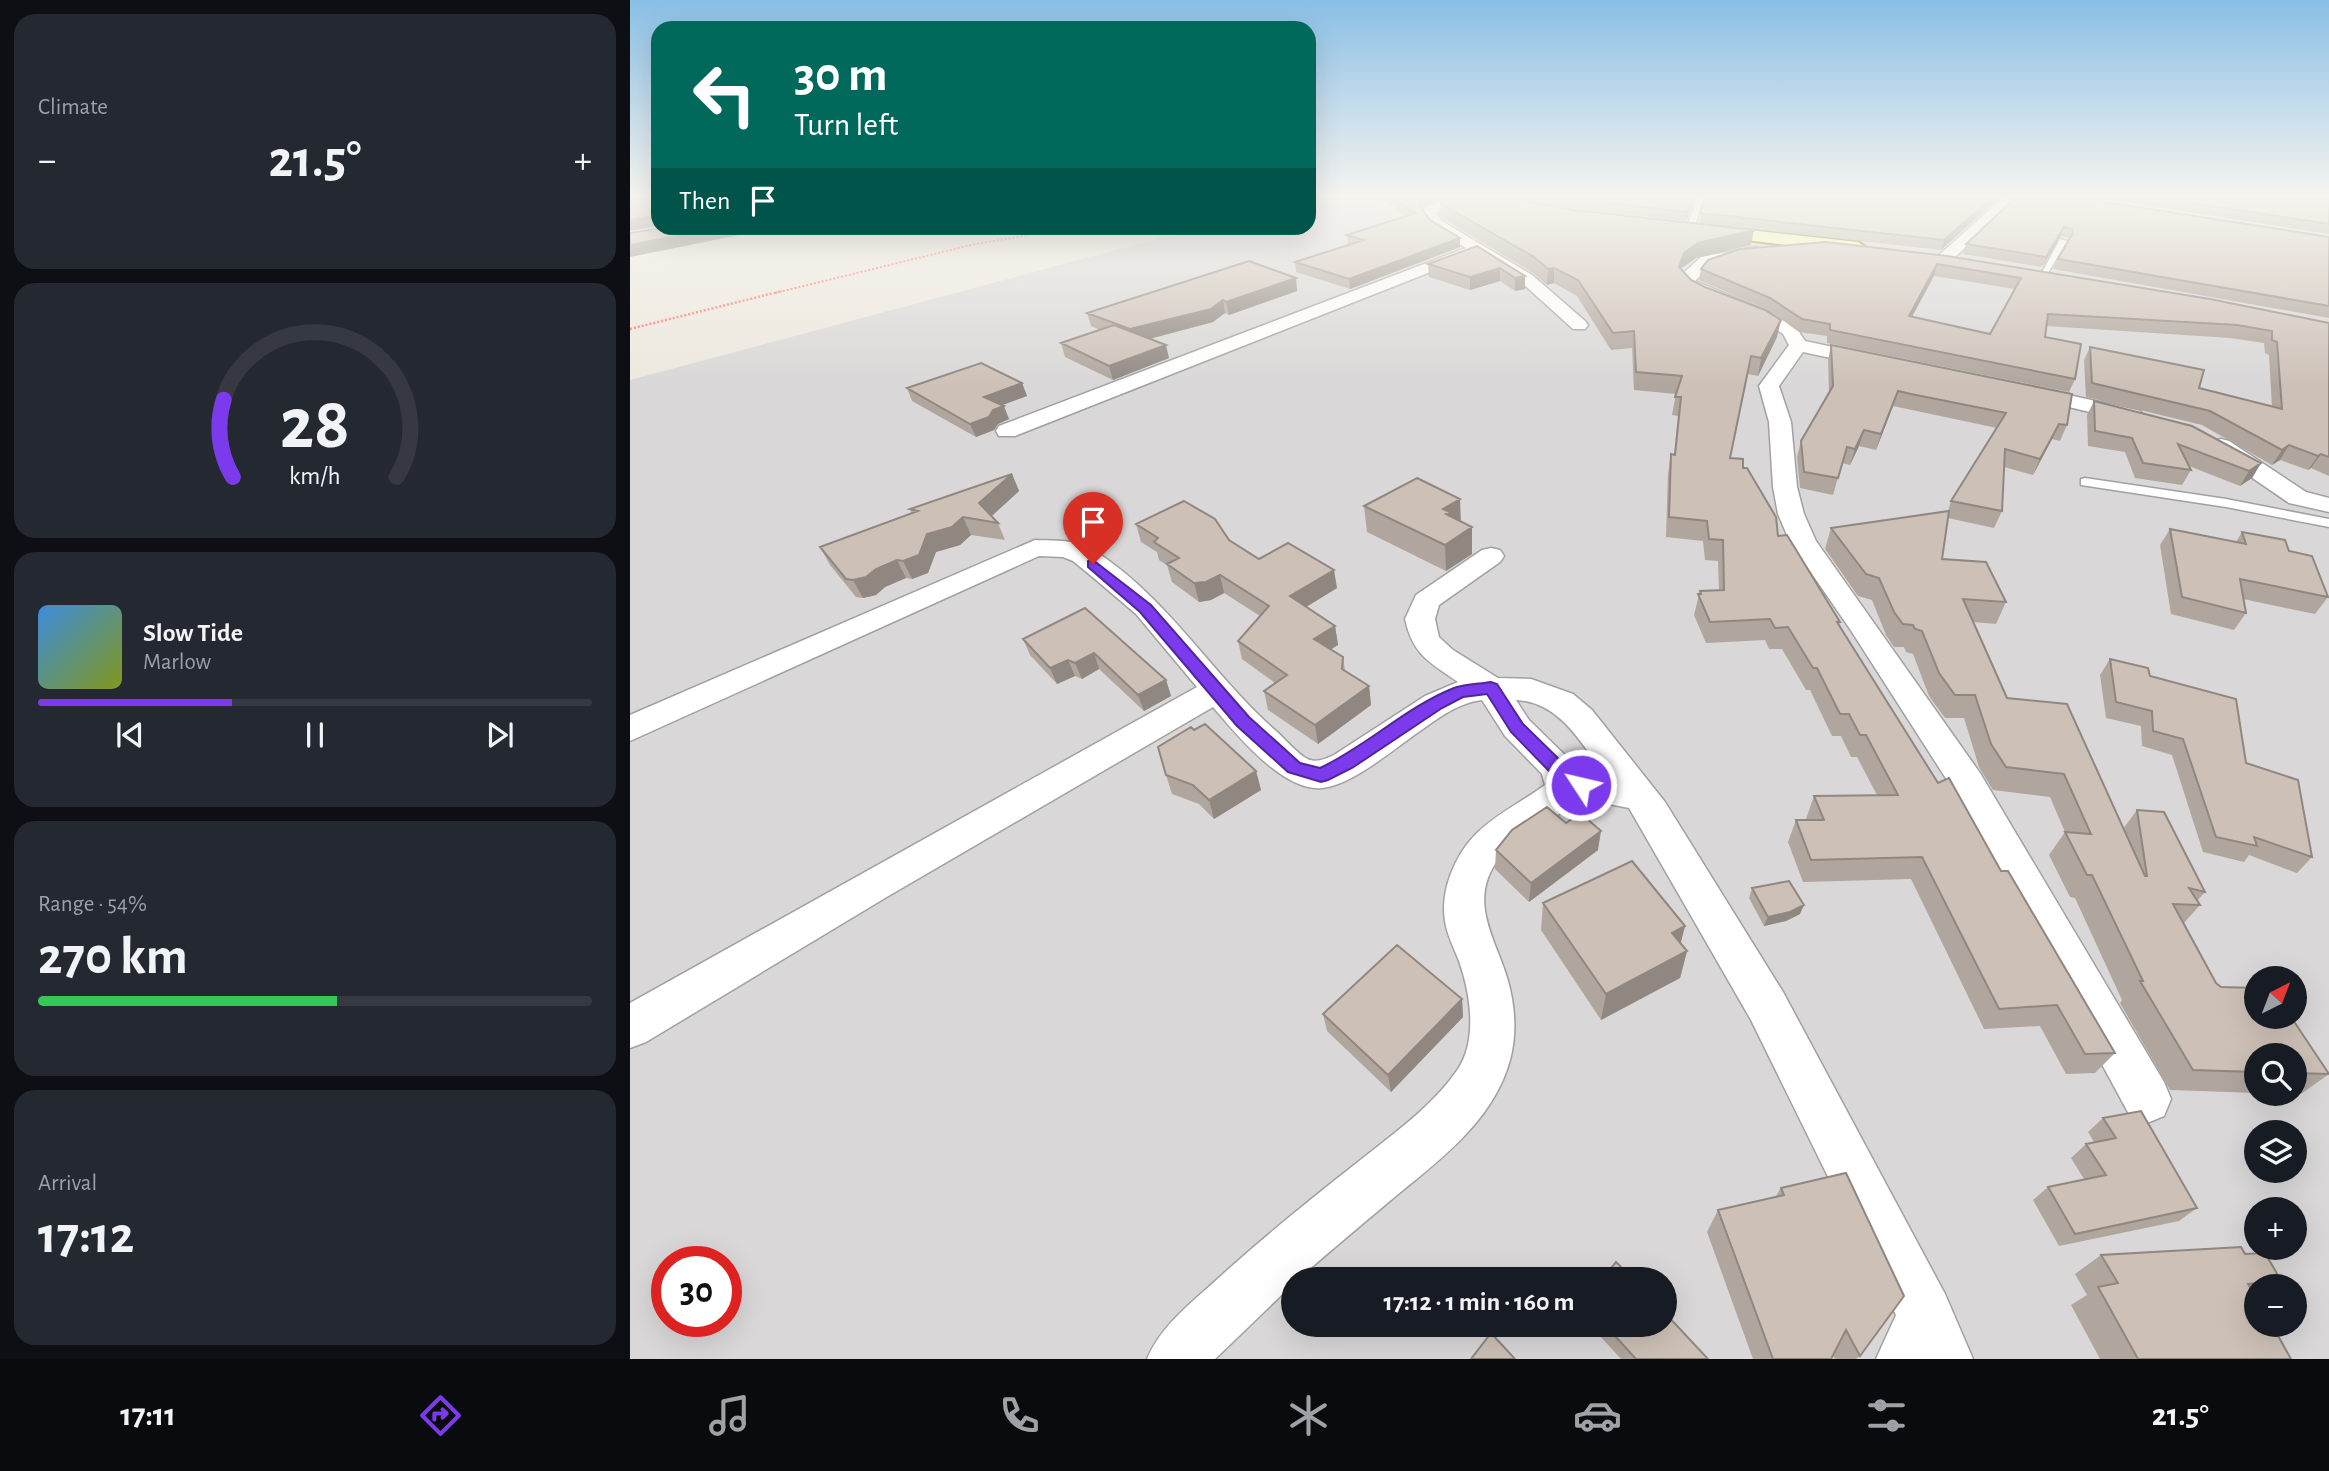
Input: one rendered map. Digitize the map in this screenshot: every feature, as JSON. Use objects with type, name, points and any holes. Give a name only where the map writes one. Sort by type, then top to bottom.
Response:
[{"type":"street","points":[[1007,431],[1451,259]]},
{"type":"street","points":[[1494,259],[1545,292],[1579,325]]},
{"type":"street","points":[[1709,259],[1686,278],[1687,283],[1694,289],[1777,322],[1790,331],[1798,345],[1888,364]]},
{"type":"street","points":[[1946,259],[1968,263]]},
{"type":"street","points":[[2017,271],[2049,277]]},
{"type":"street","points":[[1798,345],[1769,386],[1780,422],[1788,500],[1803,542],[1967,782],[2147,1099]]},
{"type":"street","points":[[2009,388],[2154,422]]},
{"type":"street","points":[[2203,437],[2252,464],[2298,498],[2329,505]]},
{"type":"street","points":[[630,729],[1035,548],[1049,547],[1082,555],[1146,608],[1243,722],[1294,768],[1321,775],[1346,764],[1436,704],[1460,692],[1491,688],[1531,690],[1562,702],[1580,718],[1640,797],[1702,893],[1767,1006],[1925,1344]]},
{"type":"street","points":[[1176,1359],[1278,1261],[1449,1115],[1475,1086],[1490,1052],[1490,1004],[1483,969],[1469,939],[1462,911],[1469,877],[1481,855],[1508,828],[1545,806],[1564,790],[1558,769],[1517,728],[1491,688],[1442,657],[1425,640],[1420,619],[1426,601],[1491,556]]},
{"type":"street","points":[[630,1027],[986,819],[1217,690]]},
{"type":"street","points":[[1562,781],[1640,797]]},
{"type":"lane","points":[[2049,277],[2056,259]]},
{"type":"lane","points":[[2084,482],[2227,503],[2329,523]]},
{"type":"path","points":[[630,329],[912,259]]},
{"type":"shaded area","points":[[1081,259],[2329,259],[2329,1359],[630,1359],[630,380]]},
{"type":"building","points":[[1303,259],[1402,259],[1349,279],[1295,262]]},
{"type":"building","points":[[1440,259],[1498,259],[1525,276],[1515,278],[1500,268],[1470,277],[1428,264]]},
{"type":"building","points":[[1537,259],[1682,259],[1679,267],[1691,280],[1765,310],[1781,320],[1761,358],[1751,356],[1730,458],[1743,459],[1743,468],[1747,468],[1776,517],[1778,536],[1787,535],[1840,622],[1837,622],[1938,783],[1949,778],[2001,871],[2008,871],[2115,1053],[2085,1054],[2057,1005],[1999,1009],[1922,857],[1811,860],[1796,820],[1824,820],[1814,796],[1898,795],[1866,735],[1860,735],[1849,714],[1840,714],[1817,668],[1813,668],[1788,627],[1775,628],[1770,619],[1710,622],[1698,594],[1701,594],[1700,591],[1724,590],[1723,540],[1709,539],[1707,521],[1669,517],[1671,454],[1675,455],[1681,397],[1675,397],[1682,376],[1636,372],[1634,331],[1613,333],[1578,280],[1554,268],[1548,269]]},
{"type":"building","points":[[1968,259],[2210,299],[2329,323],[2329,457],[2321,454],[2318,456],[2289,445],[2282,450],[2210,411],[2092,383],[2090,347],[2204,370],[2199,388],[2282,409],[2277,342],[2272,340],[2272,331],[2237,325],[2048,314],[2045,337],[2081,344],[2075,379],[1830,330],[1830,324],[1802,319],[1770,298],[1701,269],[1708,260]],"holes":[[[1937,264],[2021,278],[1990,334],[1909,316]]]},
{"type":"building","points":[[2060,259],[2329,259],[2329,306]]},
{"type":"building","points":[[1249,261],[1296,278],[1226,302],[1223,300],[1211,309],[1130,329],[1087,313]]},
{"type":"building","points":[[1114,325],[1166,345],[1109,366],[1061,343]]},
{"type":"building","points":[[1831,345],[2072,394],[2067,425],[2059,424],[2040,459],[2005,449],[2002,511],[1951,501],[2006,413],[1898,391],[1881,434],[1864,430],[1855,449],[1847,447],[1838,478],[1804,472],[1801,441],[1833,386]]},
{"type":"building","points":[[981,363],[1022,383],[984,397],[1004,406],[993,410],[989,417],[970,424],[907,388]]},
{"type":"building","points":[[2094,401],[2192,426],[2261,463],[2249,471],[2178,444],[2191,470],[2143,463],[2132,438],[2095,431]]},
{"type":"building","points":[[1012,474],[979,503],[998,523],[963,517],[952,527],[927,534],[919,555],[903,561],[897,560],[876,569],[866,577],[846,579],[820,547],[918,511],[910,509]]},
{"type":"building","points":[[1417,478],[1460,499],[1443,509],[1450,512],[1446,514],[1472,527],[1445,545],[1364,506]]},
{"type":"building","points":[[1184,501],[1215,519],[1229,540],[1259,559],[1288,543],[1334,570],[1290,596],[1335,626],[1314,639],[1343,657],[1342,669],[1369,686],[1315,725],[1264,691],[1287,675],[1238,641],[1269,606],[1220,575],[1206,582],[1194,583],[1167,564],[1179,558],[1154,542],[1158,538],[1136,524]]},
{"type":"building","points":[[1949,511],[1942,559],[1986,562],[2006,602],[1963,599],[2007,698],[2067,704],[2145,876],[2137,810],[2164,812],[2205,892],[2189,888],[2200,905],[2173,904],[2216,983],[2221,987],[2244,988],[2244,1029],[2299,1029],[2329,1074],[2307,1073],[2307,1043],[2244,1043],[2244,1072],[2193,1070],[2140,981],[2143,981],[2092,875],[2087,875],[2065,832],[2091,834],[2064,774],[2006,767],[1991,744],[1975,695],[1955,695],[1939,673],[1922,631],[1915,629],[1913,625],[1903,624],[1894,612],[1879,578],[1866,574],[1831,528]]},
{"type":"building","points":[[2170,529],[2246,544],[2242,532],[2285,540],[2289,551],[2312,556],[2328,597],[2240,579],[2246,613],[2182,597]]},
{"type":"building","points":[[1085,608],[1166,680],[1138,695],[1094,653],[1075,663],[1068,660],[1050,668],[1023,639]]},
{"type":"building","points":[[2110,659],[2148,668],[2150,676],[2236,699],[2246,763],[2298,780],[2312,857],[2254,837],[2257,846],[2216,837],[2183,739],[2153,731],[2152,711],[2116,702]]},
{"type":"building","points":[[1205,724],[1256,771],[1209,800],[1193,785],[1166,775],[1158,747],[1191,727],[1194,730]]},
{"type":"building","points":[[1547,807],[1566,823],[1580,813],[1601,831],[1531,883],[1496,850],[1512,830]]},
{"type":"building","points":[[1632,861],[1685,926],[1672,933],[1687,951],[1606,994],[1543,903]]},
{"type":"building","points":[[1789,881],[1804,905],[1790,912],[1768,917],[1752,888]]},
{"type":"building","points":[[1397,945],[1462,999],[1388,1075],[1323,1014]]},
{"type":"building","points":[[2141,1111],[2197,1208],[2075,1234],[2048,1187],[2106,1175],[2086,1144],[2116,1138],[2103,1118]]},
{"type":"building","points":[[1846,1173],[1904,1296],[1860,1356],[1846,1330],[1831,1359],[1773,1359],[1718,1210],[1784,1195],[1781,1188]]},
{"type":"building","points":[[2241,1247],[2244,1260],[2269,1260],[2277,1274],[2244,1274],[2244,1337],[2279,1337],[2291,1359],[2138,1359],[2098,1287],[2118,1283],[2101,1255]]},
{"type":"building","points":[[1677,1326],[1708,1359],[1636,1359],[1616,1337],[1677,1337]]},
{"type":"building","points":[[1488,1337],[1495,1337],[1515,1359],[1471,1359]]},
{"type":"route","points":[[1093,564],[1146,608],[1243,722],[1294,768],[1321,775],[1346,764],[1436,704],[1460,692],[1491,688],[1506,706],[1517,728],[1558,769],[1562,781],[1581,785]]}]
